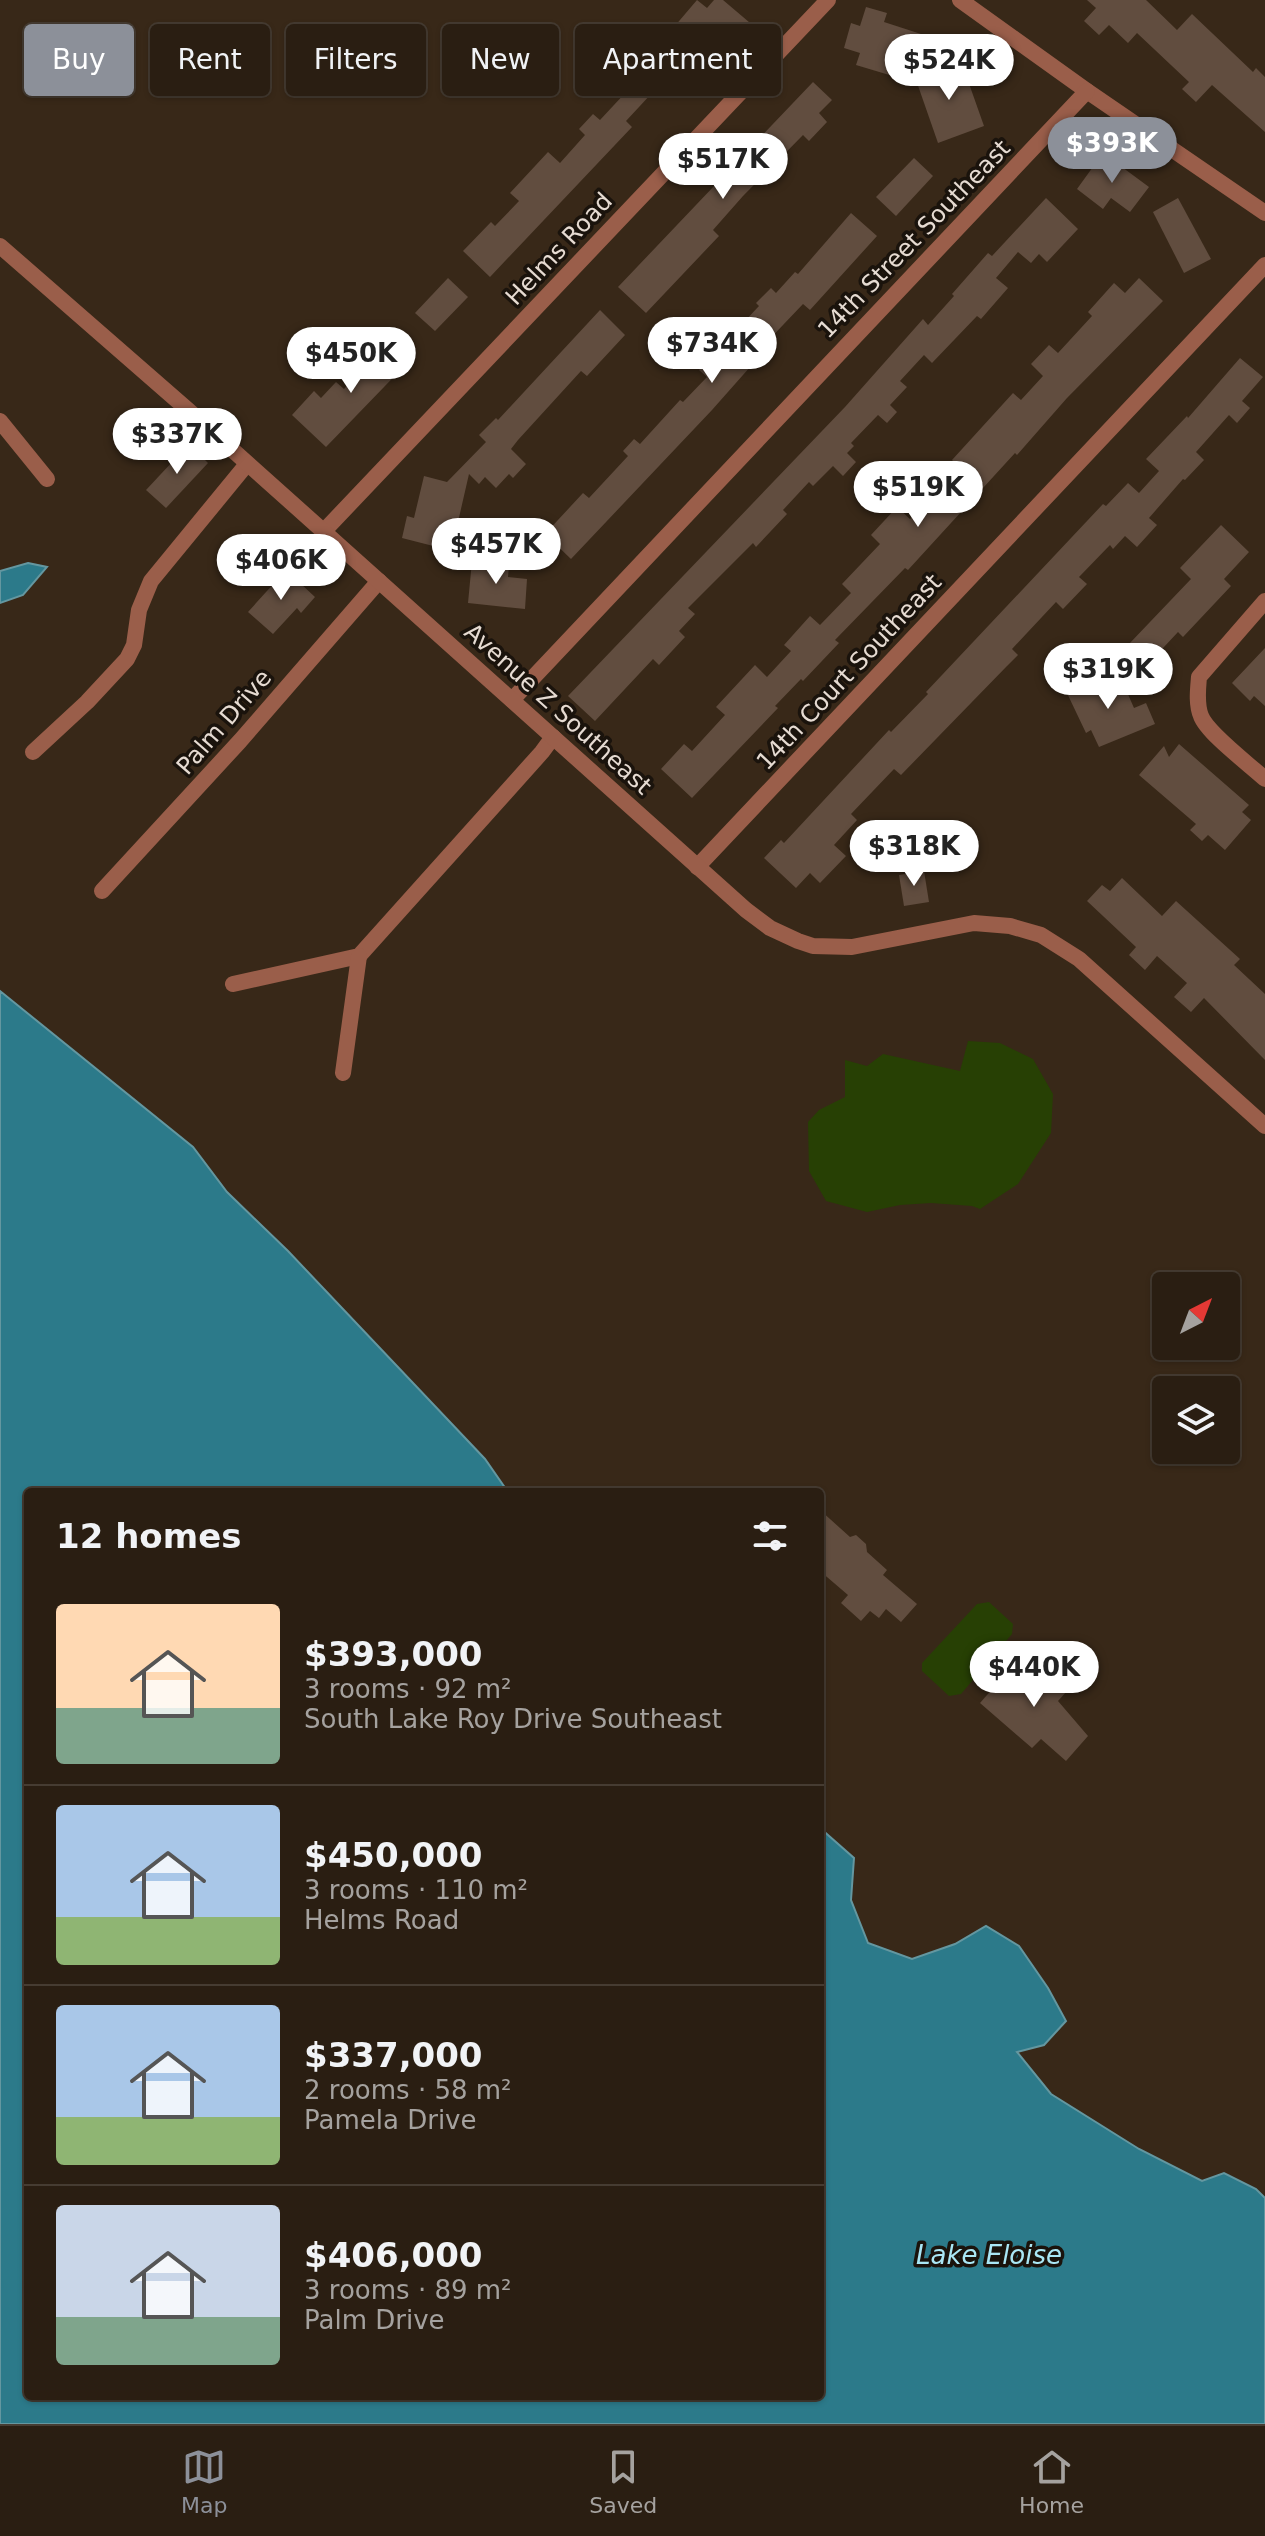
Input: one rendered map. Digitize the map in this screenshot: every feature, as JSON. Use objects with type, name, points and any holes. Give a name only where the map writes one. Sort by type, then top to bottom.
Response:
[{"type":"street","name":"Helms Road","points":[[324,531],[828,0]]},
{"type":"street","points":[[960,0],[1265,213]]},
{"type":"street","name":"14th Street Southeast","points":[[512,700],[1087,91]]},
{"type":"street","name":"Avenue Z Southeast","points":[[0,246],[324,531],[697,867],[770,928],[813,946],[852,947],[974,923],[1010,926],[1041,935],[1067,950],[1265,1126]]},
{"type":"street","name":"14th Court Southeast","points":[[697,867],[1265,265]]},
{"type":"street","points":[[0,421],[47,479]]},
{"type":"street","points":[[33,752],[87,702],[127,659],[134,645],[139,610],[151,581],[247,464]]},
{"type":"street","name":"Palm Drive","points":[[102,891],[240,741],[379,581]]},
{"type":"street","points":[[1265,601],[1199,677],[1198,694],[1200,715],[1209,728],[1265,779]]},
{"type":"street","points":[[343,1073],[359,956],[553,737]]},
{"type":"street","points":[[233,984],[359,956]]},
{"type":"green space","points":[[968,1041],[1000,1043],[1033,1059],[1053,1094],[1051,1133],[1018,1184],[980,1209],[931,1203],[867,1212],[826,1201],[809,1171],[808,1122],[819,1110],[845,1097],[845,1060],[867,1066],[883,1054],[960,1071]]},
{"type":"green space","points":[[989,1602],[1013,1624],[1012,1634],[961,1694],[949,1696],[922,1671],[922,1663],[977,1604]]},
{"type":"water","points":[[28,563],[47,567],[23,595],[0,603],[0,571]]},
{"type":"water","name":"Lake Eloise","points":[[0,991],[193,1147],[227,1192],[288,1251],[485,1459],[505,1488],[24,1488],[24,2400],[824,2400],[824,1832],[854,1858],[851,1900],[868,1943],[912,1959],[955,1944],[986,1926],[1019,1946],[1066,2021],[1044,2045],[1017,2052],[1051,2094],[1139,2149],[1202,2181],[1224,2173],[1256,2189],[1265,2198],[1265,2424],[0,2424]]},
{"type":"building","points":[[697,0],[707,8],[714,0],[723,0],[751,24],[677,24]]},
{"type":"building","points":[[1087,0],[1146,0],[1177,30],[1192,14],[1253,72],[1256,68],[1265,77],[1265,132],[1212,85],[1196,102],[1182,89],[1189,82],[1137,33],[1128,43],[1109,25],[1099,35],[1084,21],[1096,8]]},
{"type":"building","points":[[866,7],[887,13],[884,22],[921,34],[906,80],[856,65],[860,53],[844,48],[851,23],[860,26]]},
{"type":"building","points":[[961,61],[984,126],[938,143],[915,77]]},
{"type":"building","points":[[813,82],[832,100],[819,113],[827,122],[809,141],[803,135],[743,196],[713,230],[719,236],[646,313],[618,287]]},
{"type":"building","points":[[622,96],[649,96],[626,121],[632,127],[490,277],[463,251],[491,222],[495,226],[519,201],[510,193],[548,152],[560,163],[585,135],[579,129],[593,114],[600,120]]},
{"type":"building","points":[[1103,153],[1149,187],[1130,212],[1111,198],[1103,209],[1077,189]]},
{"type":"building","points":[[914,158],[933,176],[896,216],[876,197]]},
{"type":"building","points":[[1046,198],[1078,229],[1047,262],[1039,254],[1031,263],[1018,252],[996,278],[1008,288],[981,319],[977,316],[932,363],[924,355],[900,381],[907,387],[890,405],[897,412],[887,423],[878,415],[851,443],[854,446],[847,453],[856,462],[843,476],[833,466],[813,486],[809,482],[783,510],[787,514],[756,547],[753,543],[688,608],[695,614],[679,631],[685,637],[659,665],[653,659],[595,721],[568,696],[845,407],[923,319],[928,325],[988,253],[992,256]]},
{"type":"building","points":[[1178,198],[1211,259],[1184,273],[1153,212]]},
{"type":"building","points":[[851,213],[877,236],[810,310],[803,304],[763,346],[766,349],[712,410],[571,559],[545,534],[583,493],[589,498],[628,456],[623,451],[634,439],[640,444],[680,400],[683,402],[707,377],[699,370],[759,306],[756,303],[771,288],[776,293],[795,272],[798,274]]},
{"type":"building","points":[[448,278],[468,297],[435,331],[415,313]]},
{"type":"building","points":[[1139,278],[1163,301],[1067,398],[908,570],[905,568],[835,640],[839,643],[775,706],[778,708],[692,798],[661,769],[684,744],[692,751],[725,715],[716,707],[755,665],[767,677],[791,651],[784,645],[810,616],[820,625],[851,593],[842,584],[880,544],[871,535],[897,507],[910,519],[960,468],[952,460],[1013,393],[1021,400],[1043,376],[1031,364],[1049,345],[1058,353],[1092,316],[1088,312],[1114,283],[1125,293]]},
{"type":"building","points":[[600,310],[625,335],[587,376],[581,371],[511,449],[526,464],[513,478],[509,474],[496,488],[485,477],[479,484],[469,474],[455,535],[444,533],[441,548],[402,538],[407,516],[414,518],[424,476],[447,482],[486,442],[479,435],[496,418],[498,420]]},
{"type":"building","points":[[392,337],[413,357],[326,447],[292,415],[314,391],[321,398],[336,382],[344,389]]},
{"type":"building","points":[[1240,358],[1263,377],[1242,401],[1250,408],[1237,423],[1229,415],[1196,452],[1204,460],[1149,518],[1157,525],[1137,547],[1125,536],[1113,549],[1110,545],[1079,577],[1087,584],[1063,609],[1056,602],[1012,649],[1018,655],[901,775],[894,769],[851,814],[857,820],[834,845],[846,856],[820,883],[810,873],[796,888],[764,858],[781,840],[784,843],[889,730],[891,732],[928,694],[926,692],[1103,504],[1106,506],[1128,483],[1139,493],[1159,471],[1146,459],[1188,418]]},
{"type":"building","points":[[189,444],[208,463],[166,508],[146,490]]},
{"type":"building","points":[[1221,525],[1249,552],[1224,579],[1231,586],[1183,637],[1178,632],[1149,663],[1129,644],[1191,579],[1180,568]]},
{"type":"building","points":[[472,561],[509,565],[508,577],[527,579],[525,609],[468,603]]},
{"type":"building","points":[[286,570],[315,597],[301,613],[297,608],[273,634],[248,612]]},
{"type":"building","points":[[1265,648],[1265,706],[1254,696],[1250,701],[1232,683]]},
{"type":"building","points":[[1120,676],[1134,708],[1146,703],[1155,724],[1099,747],[1091,730],[1086,733],[1066,691],[1091,679],[1095,688]]},
{"type":"building","points":[[1179,744],[1249,805],[1242,812],[1251,820],[1225,850],[1208,835],[1202,841],[1190,830],[1196,824],[1139,775],[1164,746],[1169,757]]},
{"type":"building","points":[[924,871],[929,902],[904,906],[899,875]]},
{"type":"building","points":[[1122,878],[1162,916],[1176,901],[1240,959],[1234,965],[1265,994],[1265,1060],[1204,998],[1191,1012],[1174,997],[1187,983],[1157,956],[1145,970],[1129,955],[1136,947],[1087,901],[1102,885],[1110,891]]},
{"type":"building","points":[[824,1514],[850,1537],[856,1535],[866,1544],[867,1552],[887,1570],[883,1575],[917,1604],[901,1622],[886,1609],[879,1618],[870,1611],[861,1621],[841,1603],[848,1595],[824,1574]]},
{"type":"building","points":[[1021,1658],[1049,1682],[1053,1678],[1067,1691],[1058,1701],[1088,1736],[1066,1761],[1041,1739],[1032,1748],[980,1703],[994,1687],[989,1682],[1001,1668],[1006,1673]]}]
